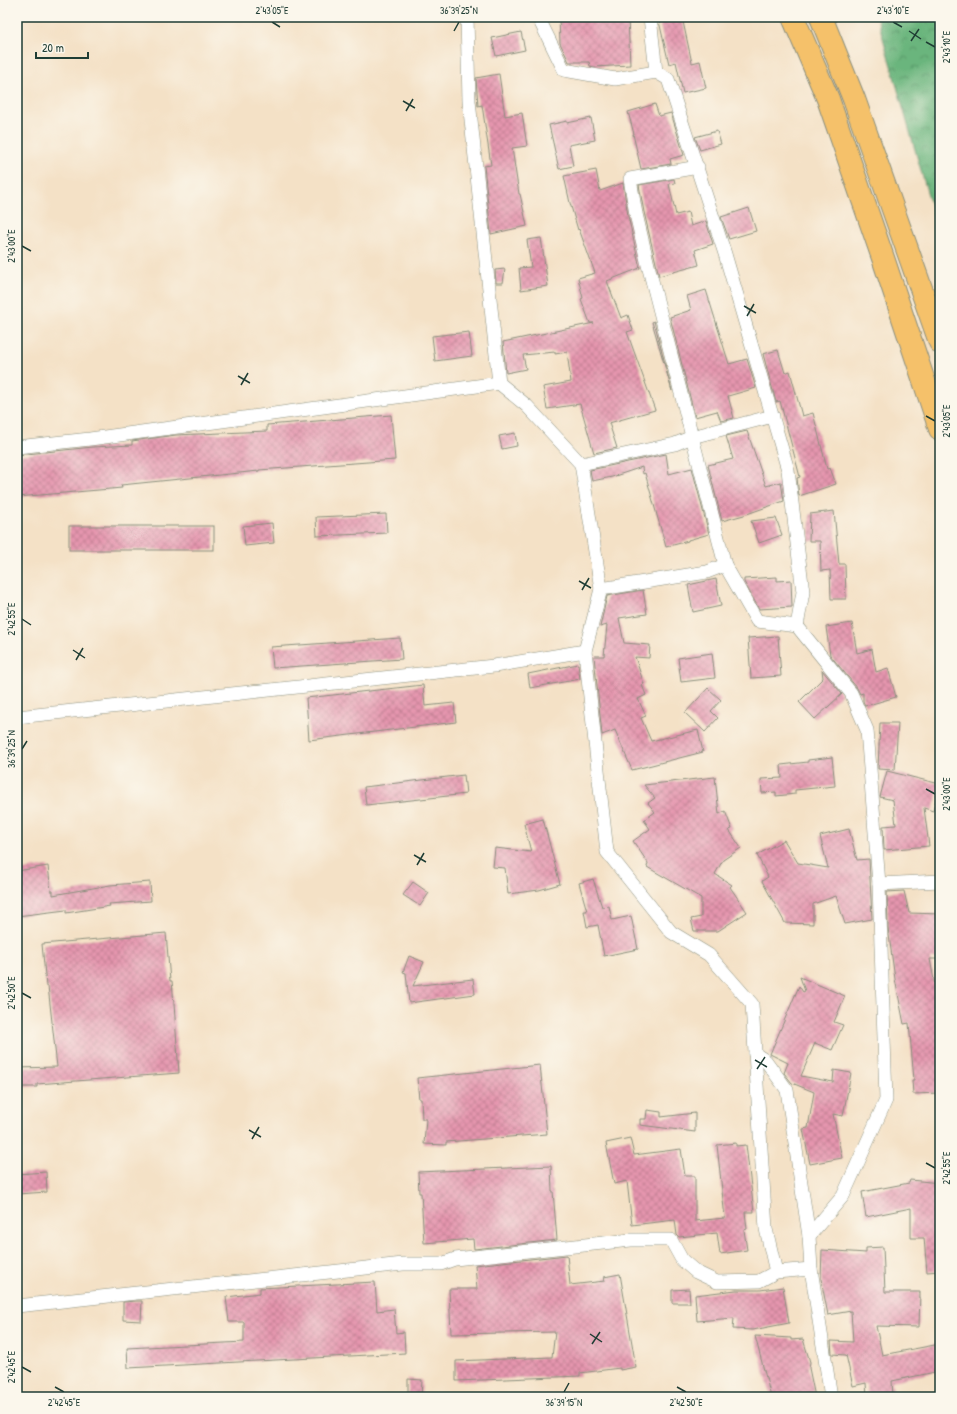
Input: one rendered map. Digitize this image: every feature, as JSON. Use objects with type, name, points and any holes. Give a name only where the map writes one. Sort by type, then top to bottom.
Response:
[{"type":"highway","points":[[793,17],[828,99],[940,429]]},
{"type":"highway","points":[[821,17],[854,99],[940,342]]},
{"type":"street","points":[[467,17],[469,101],[499,383],[527,406],[581,464],[601,589],[585,651],[607,852],[671,932],[709,955],[752,1004],[766,1229],[776,1272]]},
{"type":"street","points":[[538,17],[564,70],[615,79],[656,72],[668,79],[698,167],[725,254],[788,470],[803,592],[797,626]]},
{"type":"street","points":[[650,17],[656,72]]},
{"type":"street","points":[[698,167],[630,179],[636,214],[725,565],[757,621],[797,626],[851,693],[867,730],[879,884],[886,1100],[843,1196],[809,1236]]},
{"type":"street","points":[[17,447],[90,439],[499,383]]},
{"type":"street","points":[[581,464],[675,444],[692,437],[772,416]]},
{"type":"street","points":[[601,589],[708,572],[725,565]]},
{"type":"street","points":[[17,717],[494,666],[585,651]]},
{"type":"street","points":[[879,884],[940,881]]},
{"type":"street","points":[[754,1054],[766,1061],[787,1090],[809,1236],[811,1269],[832,1397]]},
{"type":"street","points":[[17,1306],[403,1264],[442,1264],[454,1259],[631,1240],[671,1240],[682,1260],[696,1272],[717,1282],[759,1281],[776,1272],[811,1269]]},
{"type":"green space","points":[[877,17],[940,17],[940,237]]},
{"type":"building","points":[[559,17],[628,17],[630,65],[594,67],[590,66],[589,62],[569,62],[560,43]]},
{"type":"building","points":[[658,17],[682,17],[692,63],[700,61],[706,88],[683,93],[676,62],[669,64]]},
{"type":"building","points":[[521,32],[525,50],[496,56],[492,38]]},
{"type":"building","points":[[499,74],[505,116],[522,113],[527,146],[512,148],[519,194],[527,226],[491,234],[484,166],[491,165],[482,105],[478,106],[476,78]]},
{"type":"building","points":[[655,104],[659,116],[671,113],[684,155],[670,159],[671,164],[641,169],[628,112]]},
{"type":"building","points":[[591,118],[595,140],[569,145],[573,166],[559,169],[549,125]]},
{"type":"building","points":[[717,131],[721,144],[700,150],[695,137]]},
{"type":"building","points":[[596,170],[600,191],[623,183],[628,216],[640,268],[607,281],[621,318],[628,315],[633,330],[627,332],[655,410],[609,423],[617,448],[594,453],[580,404],[547,409],[543,387],[571,382],[567,352],[523,355],[526,369],[506,373],[503,342],[594,323],[590,323],[581,299],[583,298],[578,278],[595,273],[579,229],[578,230],[564,176]]},
{"type":"building","points":[[674,179],[675,183],[669,184],[676,215],[688,212],[691,226],[706,221],[713,244],[695,250],[699,265],[659,276],[639,185]]},
{"type":"building","points":[[749,208],[756,231],[729,239],[721,217]]},
{"type":"building","points":[[541,238],[548,286],[521,290],[519,268],[531,267],[527,240]]},
{"type":"building","points":[[505,269],[503,283],[496,283],[495,270]]},
{"type":"building","points":[[706,290],[729,364],[747,359],[756,388],[728,396],[734,418],[721,421],[717,411],[695,417],[670,317],[691,310],[687,296]]},
{"type":"building","points":[[654,321],[672,391],[652,322]]},
{"type":"building","points":[[469,332],[472,356],[435,361],[432,336]]},
{"type":"building","points":[[778,350],[785,373],[790,371],[802,416],[813,413],[827,469],[830,468],[836,484],[799,496],[797,478],[800,477],[780,401],[776,402],[763,354]]},
{"type":"building","points":[[391,415],[395,460],[259,470],[121,485],[122,488],[17,497],[17,455],[93,447],[132,445],[132,441],[176,435],[267,431],[267,425]]},
{"type":"building","points":[[747,431],[766,486],[781,482],[784,501],[722,521],[708,465],[733,459],[726,436]]},
{"type":"building","points":[[515,433],[517,446],[502,449],[499,436]]},
{"type":"building","points":[[666,454],[669,474],[692,468],[709,534],[666,547],[642,467],[612,477],[592,481],[590,470]]},
{"type":"building","points":[[834,511],[839,564],[845,564],[846,599],[831,599],[830,570],[821,571],[820,541],[809,541],[810,514]]},
{"type":"building","points":[[386,514],[387,533],[317,536],[316,517]]},
{"type":"building","points":[[776,518],[782,535],[759,543],[751,521]]},
{"type":"building","points":[[272,523],[274,543],[245,546],[243,526]]},
{"type":"building","points":[[69,526],[214,526],[214,550],[69,550]]},
{"type":"building","points":[[777,577],[777,581],[791,580],[792,607],[759,609],[744,582],[744,579]]},
{"type":"building","points":[[716,579],[721,606],[693,612],[688,585]]},
{"type":"building","points":[[643,590],[647,614],[619,618],[624,643],[650,645],[649,658],[635,657],[646,695],[638,699],[646,716],[641,718],[651,741],[698,730],[703,752],[632,770],[615,730],[602,735],[594,656],[604,656],[607,625],[600,627],[607,596]]},
{"type":"building","points":[[852,623],[857,653],[872,649],[876,672],[888,668],[896,697],[865,706],[863,701],[863,693],[860,694],[857,688],[830,655],[826,627]]},
{"type":"building","points":[[778,636],[781,676],[751,678],[748,638]]},
{"type":"building","points":[[400,638],[402,659],[273,668],[271,647]]},
{"type":"building","points":[[712,653],[715,678],[681,682],[678,658]]},
{"type":"building","points":[[578,664],[580,679],[530,688],[528,674]]},
{"type":"building","points":[[822,670],[842,694],[815,719],[799,702],[823,678]]},
{"type":"building","points":[[423,685],[425,706],[454,703],[456,722],[309,740],[306,698]]},
{"type":"building","points":[[708,688],[721,700],[711,711],[718,718],[705,732],[685,713]]},
{"type":"building","points":[[880,723],[898,723],[895,770],[878,769]]},
{"type":"building","points":[[832,757],[835,786],[795,790],[795,794],[776,796],[776,792],[762,793],[761,779],[782,778],[781,765],[808,762],[808,760]]},
{"type":"building","points":[[887,771],[940,784],[933,811],[924,808],[929,846],[884,850],[883,826],[896,825],[893,800],[880,797]]},
{"type":"building","points":[[464,775],[466,794],[366,805],[364,787]]},
{"type":"building","points":[[715,777],[719,814],[725,811],[732,829],[729,830],[741,848],[723,860],[715,874],[732,885],[730,887],[747,912],[718,931],[694,931],[691,919],[701,917],[701,898],[647,867],[648,863],[633,841],[650,829],[644,820],[655,812],[648,803],[655,798],[644,785]]},
{"type":"building","points":[[543,819],[560,884],[539,890],[508,894],[505,868],[493,867],[495,848],[531,852],[524,824]]},
{"type":"building","points":[[849,829],[857,860],[869,859],[872,919],[845,924],[836,896],[813,904],[813,924],[785,923],[762,881],[768,877],[757,855],[784,840],[798,863],[828,868],[820,836]]},
{"type":"building","points":[[48,866],[51,891],[53,891],[53,895],[110,885],[150,882],[151,901],[109,904],[110,906],[66,913],[66,910],[17,916],[17,871]]},
{"type":"building","points":[[593,879],[602,907],[609,906],[612,920],[631,916],[638,949],[604,956],[598,925],[587,927],[584,911],[587,911],[579,883]]},
{"type":"building","points":[[413,882],[429,893],[420,906],[403,895]]},
{"type":"building","points":[[904,891],[909,913],[940,914],[940,959],[930,959],[940,1012],[940,1093],[913,1094],[912,1080],[914,1080],[909,1023],[904,1024],[895,979],[888,928],[887,892]]},
{"type":"building","points":[[166,933],[170,981],[172,981],[179,1073],[37,1084],[37,1087],[17,1087],[17,1068],[57,1067],[42,944]]},
{"type":"building","points":[[409,956],[424,962],[413,986],[473,979],[475,994],[409,1003],[406,973],[403,972]]},
{"type":"building","points":[[800,977],[845,996],[834,1022],[843,1025],[832,1050],[815,1043],[801,1076],[833,1082],[834,1070],[851,1073],[843,1116],[833,1114],[842,1158],[810,1164],[803,1129],[808,1128],[814,1092],[792,1083],[784,1073],[788,1063],[770,1054],[799,986],[803,992],[805,991]]},
{"type":"building","points":[[540,1065],[547,1134],[446,1142],[446,1145],[424,1144],[426,1119],[422,1119],[421,1099],[419,1099],[417,1078]]},
{"type":"building","points":[[647,1110],[661,1112],[661,1117],[695,1113],[695,1132],[640,1125],[640,1119],[646,1119]]},
{"type":"building","points":[[630,1138],[634,1155],[681,1149],[685,1176],[695,1176],[695,1221],[725,1218],[717,1145],[736,1143],[736,1146],[746,1145],[754,1212],[745,1212],[747,1229],[744,1230],[747,1250],[720,1254],[717,1233],[679,1237],[677,1235],[675,1220],[632,1225],[627,1181],[614,1184],[606,1143]]},
{"type":"building","points":[[551,1166],[557,1240],[474,1249],[473,1239],[424,1243],[421,1193],[419,1193],[418,1172]]},
{"type":"building","points":[[46,1172],[47,1192],[17,1194],[17,1174]]},
{"type":"building","points":[[910,1180],[940,1183],[940,1206],[938,1206],[938,1243],[940,1242],[940,1271],[927,1272],[924,1238],[911,1238],[911,1208],[866,1217],[862,1192],[909,1183]]},
{"type":"building","points":[[883,1247],[885,1292],[920,1292],[919,1327],[876,1326],[882,1355],[940,1344],[940,1371],[892,1381],[893,1397],[867,1397],[866,1383],[853,1386],[846,1355],[832,1354],[831,1341],[853,1342],[851,1311],[828,1315],[821,1279],[822,1250],[866,1253],[866,1248]]},
{"type":"building","points":[[567,1255],[570,1285],[605,1281],[604,1277],[620,1274],[636,1367],[620,1370],[620,1368],[580,1373],[580,1376],[456,1381],[456,1361],[552,1357],[555,1332],[451,1334],[449,1289],[477,1289],[475,1265]]},
{"type":"building","points":[[375,1282],[377,1311],[394,1309],[396,1333],[404,1332],[405,1353],[128,1368],[127,1348],[244,1342],[244,1322],[229,1322],[226,1297],[260,1293],[260,1288]]},
{"type":"building","points":[[783,1287],[789,1323],[753,1330],[733,1329],[734,1318],[697,1321],[695,1295],[736,1290],[760,1290]]},
{"type":"building","points":[[689,1289],[690,1303],[672,1303],[672,1290]]},
{"type":"building","points":[[142,1301],[141,1321],[123,1320],[123,1302]]},
{"type":"building","points":[[755,1336],[791,1338],[791,1340],[803,1339],[810,1362],[809,1368],[815,1397],[771,1397]]},
{"type":"building","points":[[408,1379],[422,1380],[421,1397],[408,1397]]}]
